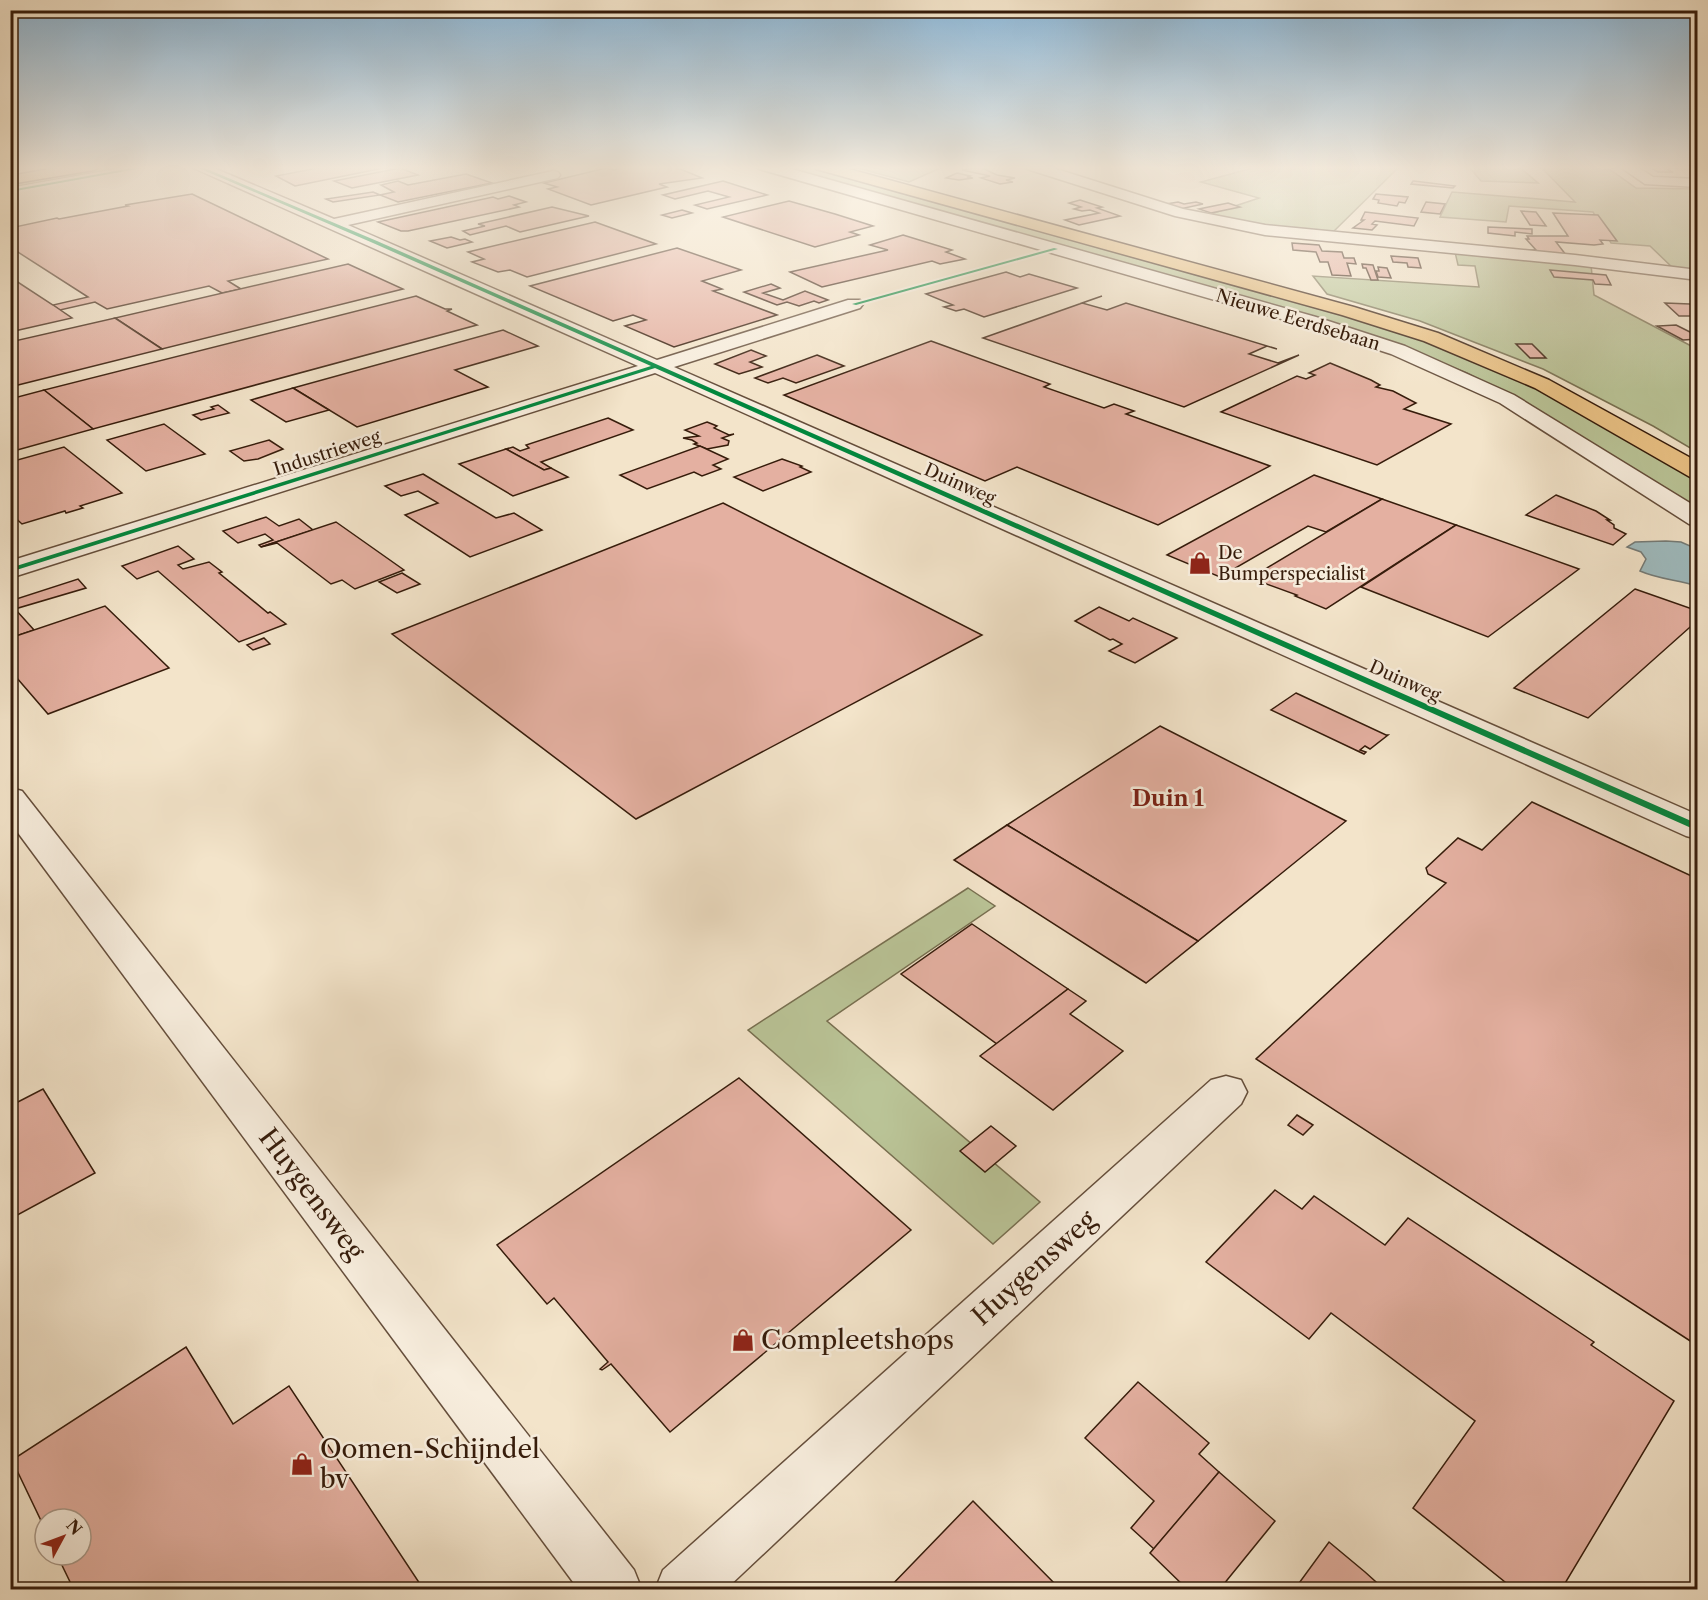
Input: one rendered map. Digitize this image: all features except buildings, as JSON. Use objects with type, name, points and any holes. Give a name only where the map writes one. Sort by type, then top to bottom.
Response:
[{"type":"main road","name":"Nieuwe Eerdsebaan","points":[[1092,241],[1348,311],[1431,337],[1542,384],[1698,472]]},
{"type":"street","name":"Duinweg","points":[[369,241],[1698,828]]},
{"type":"street","name":"Nieuwe Eerdsebaan","points":[[1027,241],[1309,321],[1398,350],[1507,399],[1698,519]]},
{"type":"street","points":[[1382,241],[1698,275]]},
{"type":"street","name":"Industrieweg","points":[[10,570],[854,304]]},
{"type":"street","name":"Huygensweg","points":[[10,798],[614,1590]]},
{"type":"street","name":"Huygensweg","points":[[683,1590],[1226,1092]]},
{"type":"green space","points":[[1033,241],[1079,241],[1344,314],[1439,346],[1541,390],[1697,481],[1697,511],[1526,403],[1467,373],[1394,344]]},
{"type":"green space","points":[[1610,241],[1697,241],[1697,272],[1674,269],[1650,246],[1611,243]]},
{"type":"green space","points":[[1455,252],[1591,265],[1594,295],[1697,349],[1697,452],[1653,426],[1543,369],[1420,321],[1327,294],[1313,276],[1479,287],[1475,266],[1458,265]]},
{"type":"green space","points":[[968,888],[995,906],[827,1021],[1040,1202],[993,1244],[748,1030]]},
{"type":"water","points":[[1635,542],[1681,542],[1697,549],[1697,586],[1640,571],[1646,559],[1641,552],[1627,547]]},
{"type":"cycle path","points":[[372,241],[1698,828]]},
{"type":"cycle path","points":[[854,304],[1056,249]]},
{"type":"cycle path","points":[[10,570],[653,367]]},
{"type":"place","name":"De Bumperspecialist","points":[[1200,563]]},
{"type":"place","name":"Compleetshops","points":[[743,1340]]},
{"type":"place","name":"Oomen-Schijndel bv","points":[[302,1464]]},
{"type":"district","name":"Duin 1","points":[[1168,798]]}]
